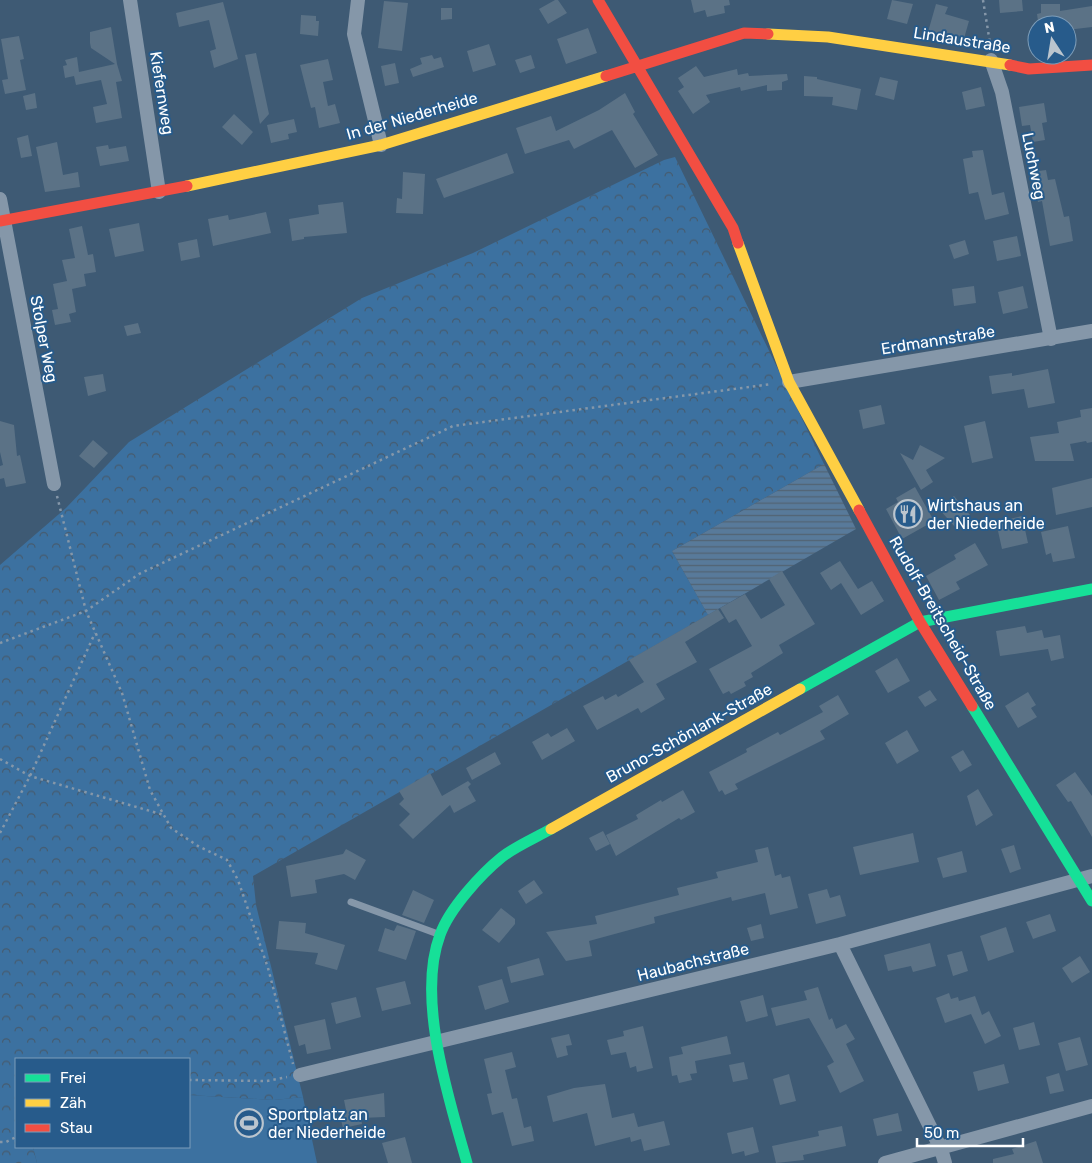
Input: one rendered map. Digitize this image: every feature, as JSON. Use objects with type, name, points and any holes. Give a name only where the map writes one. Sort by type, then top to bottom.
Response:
[{"type":"street","name":"Kiefernweg","points":[[130,0],[159,192]]},
{"type":"street","points":[[358,0],[354,34],[381,145]]},
{"type":"street","name":"Rudolf-Breitscheid-Straße","points":[[598,0],[733,228],[789,382],[920,622],[1085,877],[1092,901]]},
{"type":"street","name":"In der Niederheide","points":[[2,221],[159,192],[381,145],[744,33],[828,37]]},
{"type":"street","name":"Lindaustraße","points":[[828,37],[991,60],[1029,68],[1092,65]]},
{"type":"street","name":"Luchweg","points":[[991,60],[1002,92],[1051,339]]},
{"type":"street","name":"Stolper Weg","points":[[0,199],[2,221],[54,484]]},
{"type":"street","name":"Erdmannstraße","points":[[789,382],[1092,332]]},
{"type":"street","name":"Bruno-Schönlank-Straße","points":[[467,1163],[436,1042],[433,986],[440,934],[468,892],[502,857],[920,622],[1092,588]]},
{"type":"street","name":"Haubachstraße","points":[[300,1075],[840,944],[1085,877]]},
{"type":"street","points":[[840,944],[941,1149],[945,1163]]},
{"type":"street","points":[[885,1163],[1092,1106]]},
{"type":"lane","points":[[351,902],[440,934]]},
{"type":"path","points":[[983,0],[991,60]]},
{"type":"path","points":[[0,643],[86,611],[139,574],[453,426],[789,382]]},
{"type":"path","points":[[54,484],[86,611],[122,693],[150,790],[171,828],[198,846],[227,860],[238,880],[268,968],[296,1073],[300,1075]]},
{"type":"path","points":[[0,833],[30,776],[95,633]]},
{"type":"path","points":[[0,759],[30,776],[164,815]]},
{"type":"path","points":[[190,1080],[266,1081],[300,1075]]},
{"type":"path","points":[[0,1142],[6,1142],[15,1138]]},
{"type":"green space","points":[[675,157],[824,464],[672,551],[708,615],[253,876],[256,905],[303,1097],[274,1100],[190,1095],[190,1058],[15,1058],[15,1148],[33,1148],[37,1163],[0,1163],[0,565],[66,508],[129,442],[362,298],[473,253],[664,160]]},
{"type":"green space","name":"Sportplatz an der Niederheide","points":[[190,1095],[274,1100],[303,1097],[317,1163],[37,1163],[33,1148],[190,1148]]},
{"type":"shaded area","points":[[824,464],[856,529],[708,615],[672,551]]},
{"type":"building","points":[[558,0],[567,13],[548,24],[539,9]]},
{"type":"building","points":[[691,0],[729,0],[730,5],[724,6],[725,13],[707,17],[705,10],[694,13]]},
{"type":"building","points":[[892,0],[913,4],[907,24],[887,19]]},
{"type":"building","points":[[999,0],[1022,0],[1023,11],[1000,13]]},
{"type":"building","points":[[384,1],[408,3],[402,51],[378,48]]},
{"type":"building","points":[[223,2],[238,59],[214,68],[210,51],[216,49],[209,20],[179,27],[176,13]]},
{"type":"building","points":[[936,4],[948,7],[945,14],[969,21],[963,42],[928,32]]},
{"type":"building","points":[[1041,4],[1060,4],[1060,11],[1092,6],[1092,27],[1077,29],[1077,15],[1037,15],[1041,13]]},
{"type":"building","points":[[441,8],[452,8],[452,19],[441,20]]},
{"type":"building","points":[[301,15],[316,16],[316,21],[319,21],[318,36],[300,34]]},
{"type":"building","points":[[111,27],[117,64],[122,81],[116,82],[122,118],[96,123],[93,107],[107,104],[101,80],[76,85],[74,76],[65,78],[63,66],[67,65],[65,60],[77,57],[79,72],[115,64],[91,48],[90,43],[90,32]]},
{"type":"building","points":[[588,28],[597,53],[566,64],[557,39]]},
{"type":"building","points":[[19,36],[24,59],[20,60],[26,90],[5,94],[2,80],[8,79],[1,39]]},
{"type":"building","points":[[489,44],[496,65],[473,72],[467,51]]},
{"type":"building","points":[[256,53],[269,114],[260,124],[245,55]]},
{"type":"building","points":[[432,55],[434,59],[441,57],[444,67],[413,77],[410,69],[422,64],[420,58]]},
{"type":"building","points":[[531,55],[535,68],[520,73],[515,60]]},
{"type":"building","points":[[328,59],[333,80],[323,82],[328,106],[335,104],[340,123],[319,128],[315,107],[311,108],[300,65]]},
{"type":"building","points":[[395,63],[399,83],[385,86],[381,66]]},
{"type":"building","points":[[696,66],[704,77],[737,69],[738,75],[748,73],[749,76],[787,74],[788,80],[782,82],[782,90],[767,91],[767,85],[741,91],[740,87],[706,95],[710,102],[693,114],[678,91],[684,87],[678,78]]},
{"type":"building","points":[[804,76],[817,77],[817,79],[861,89],[857,110],[832,105],[833,97],[804,96]]},
{"type":"building","points":[[880,77],[898,81],[894,100],[875,95]]},
{"type":"building","points":[[981,87],[985,106],[966,110],[962,92]]},
{"type":"building","points":[[35,93],[37,108],[26,110],[23,96]]},
{"type":"building","points":[[625,93],[635,112],[633,114],[658,155],[635,168],[612,130],[574,149],[569,140],[525,154],[516,128],[551,116],[556,131],[599,110]]},
{"type":"building","points":[[1044,103],[1047,122],[1042,123],[1045,140],[1033,142],[1030,125],[1022,126],[1019,107]]},
{"type":"building","points":[[234,114],[253,132],[242,145],[222,127]]},
{"type":"building","points":[[294,119],[297,132],[288,134],[289,139],[271,143],[267,125]]},
{"type":"building","points":[[28,135],[32,156],[21,158],[17,138]]},
{"type":"building","points":[[57,142],[63,175],[78,172],[80,187],[45,192],[36,147]]},
{"type":"building","points":[[108,145],[109,149],[126,146],[129,161],[100,166],[96,147]]},
{"type":"building","points":[[983,150],[992,195],[1004,192],[1009,214],[985,220],[978,192],[969,194],[963,159],[973,157],[972,151]]},
{"type":"building","points":[[507,153],[514,173],[444,198],[436,179]]},
{"type":"building","points":[[1046,170],[1048,180],[1055,179],[1064,217],[1069,216],[1073,241],[1050,246],[1042,201],[1038,202],[1032,172]]},
{"type":"building","points":[[403,172],[425,174],[423,214],[396,213],[397,198],[402,199]]},
{"type":"building","points":[[343,202],[347,233],[304,237],[304,239],[292,241],[289,219],[319,214],[318,205]]},
{"type":"building","points":[[266,212],[271,233],[213,246],[208,219],[228,215],[229,220]]},
{"type":"building","points":[[139,223],[144,251],[115,257],[109,229]]},
{"type":"building","points":[[82,226],[88,255],[93,254],[96,272],[84,274],[86,286],[72,289],[76,312],[69,314],[71,322],[55,325],[52,310],[58,309],[53,284],[67,281],[62,260],[75,258],[69,229]]},
{"type":"building","points":[[1017,236],[1021,256],[997,261],[993,241]]},
{"type":"building","points":[[197,239],[200,257],[181,261],[178,243]]},
{"type":"building","points":[[965,240],[969,254],[954,259],[949,245]]},
{"type":"building","points":[[974,286],[976,303],[954,306],[952,289]]},
{"type":"building","points":[[1023,286],[1028,308],[1003,314],[998,292]]},
{"type":"building","points":[[138,323],[141,333],[127,336],[124,326]]},
{"type":"building","points":[[1048,369],[1055,403],[1028,408],[1024,389],[992,394],[989,376],[1012,373],[1012,376]]},
{"type":"building","points":[[103,374],[106,391],[88,396],[84,377]]},
{"type":"building","points":[[881,405],[885,424],[863,429],[859,410]]},
{"type":"building","points":[[1092,408],[1092,442],[1087,443],[1086,441],[1070,444],[1074,461],[1035,461],[1030,437],[1059,433],[1057,422],[1081,417],[1080,410]]},
{"type":"building","points":[[0,421],[14,425],[17,456],[20,455],[26,483],[6,487],[4,478],[0,479],[0,466],[3,465],[0,452]]},
{"type":"building","points":[[985,421],[993,458],[972,463],[964,426]]},
{"type":"building","points":[[93,440],[108,453],[94,468],[79,456]]},
{"type":"building","points":[[920,445],[945,458],[926,470],[933,482],[921,490],[900,453],[913,460]]},
{"type":"building","points":[[1092,478],[1092,507],[1056,515],[1052,488]]},
{"type":"building","points":[[915,487],[934,521],[902,539],[886,509],[898,502],[896,498]]},
{"type":"building","points":[[954,496],[970,515],[955,527],[939,509]]},
{"type":"building","points":[[1022,516],[1028,543],[1002,549],[996,522]]},
{"type":"building","points":[[1068,526],[1075,558],[1053,562],[1051,553],[1046,555],[1041,532]]},
{"type":"building","points":[[975,543],[988,565],[956,582],[960,589],[939,600],[926,576],[956,559],[954,555]]},
{"type":"building","points":[[840,561],[858,589],[872,581],[884,601],[861,615],[841,583],[831,590],[820,573]]},
{"type":"building","points":[[782,571],[815,624],[779,645],[783,653],[751,673],[753,677],[744,682],[746,686],[731,694],[729,691],[723,694],[709,669],[752,646],[736,619],[729,623],[720,608],[745,594],[761,619],[785,605],[769,579]]},
{"type":"building","points":[[718,609],[724,618],[685,642],[697,662],[656,684],[665,699],[641,713],[638,708],[597,730],[583,706],[603,696],[605,700],[616,694],[618,697],[644,682],[629,660]]},
{"type":"building","points":[[1025,626],[1027,633],[1042,630],[1044,638],[1060,635],[1064,658],[1051,661],[1048,649],[1000,656],[996,631]]},
{"type":"building","points":[[897,658],[910,681],[888,693],[875,671]]},
{"type":"building","points":[[930,690],[937,700],[925,707],[918,697]]},
{"type":"building","points":[[1028,692],[1036,705],[1031,708],[1037,717],[1018,728],[1005,706]]},
{"type":"building","points":[[838,695],[849,714],[820,731],[825,739],[735,784],[738,789],[725,795],[722,790],[719,792],[709,772],[747,752],[746,749],[778,732],[780,735],[823,712],[819,706]]},
{"type":"building","points":[[567,728],[575,741],[542,760],[532,742],[548,733],[551,737]]},
{"type":"building","points":[[907,730],[919,751],[897,764],[885,743]]},
{"type":"building","points":[[963,750],[972,765],[960,772],[951,757]]},
{"type":"building","points":[[495,752],[501,764],[472,780],[466,768]]},
{"type":"building","points":[[1075,772],[1092,796],[1092,837],[1071,801],[1068,802],[1056,785]]},
{"type":"building","points":[[430,773],[442,796],[468,781],[471,784],[468,787],[476,801],[454,813],[450,805],[413,839],[399,825],[410,814],[399,804],[404,799],[399,791]]},
{"type":"building","points":[[978,789],[993,815],[976,826],[967,796]]},
{"type":"building","points":[[683,790],[695,812],[681,820],[679,818],[616,856],[606,835],[638,819],[636,815],[661,800],[662,802]]},
{"type":"building","points":[[603,831],[610,844],[596,851],[589,838]]},
{"type":"building","points":[[913,833],[919,862],[860,875],[853,847]]},
{"type":"building","points":[[1014,845],[1021,869],[1010,873],[1001,849]]},
{"type":"building","points":[[768,847],[775,876],[781,874],[782,878],[790,876],[798,908],[770,915],[765,893],[732,901],[731,897],[654,917],[655,923],[589,941],[592,956],[566,961],[546,932],[597,924],[595,916],[679,895],[677,888],[718,878],[716,872],[758,862],[755,850]]},
{"type":"building","points":[[346,849],[366,860],[355,880],[344,874],[315,880],[317,893],[291,897],[286,866],[343,854]]},
{"type":"building","points":[[962,851],[967,872],[943,878],[937,858]]},
{"type":"building","points":[[534,880],[543,893],[526,904],[518,891]]},
{"type":"building","points":[[827,889],[830,898],[840,895],[846,916],[816,924],[808,894]]},
{"type":"building","points":[[413,890],[434,900],[424,923],[402,915]]},
{"type":"building","points":[[501,908],[515,919],[515,924],[499,943],[482,930]]},
{"type":"building","points":[[1050,914],[1056,931],[1033,939],[1026,922]]},
{"type":"building","points":[[279,921],[306,923],[305,933],[345,945],[337,970],[315,964],[318,953],[276,949]]},
{"type":"building","points":[[761,924],[764,938],[751,941],[747,928]]},
{"type":"building","points":[[397,925],[416,931],[406,960],[378,951],[385,928],[394,931]]},
{"type":"building","points":[[1006,927],[1014,952],[988,961],[980,936]]},
{"type":"building","points":[[930,943],[936,966],[913,972],[911,966],[888,971],[884,955]]},
{"type":"building","points":[[962,951],[968,971],[953,976],[947,955]]},
{"type":"building","points":[[1080,956],[1090,972],[1072,983],[1062,968]]},
{"type":"building","points":[[539,958],[544,975],[511,983],[507,967]]},
{"type":"building","points":[[502,979],[509,1002],[485,1010],[478,986]]},
{"type":"building","points":[[405,981],[411,1004],[382,1011],[376,988]]},
{"type":"building","points":[[818,987],[829,1020],[832,1018],[836,1029],[846,1024],[855,1039],[846,1044],[864,1081],[840,1093],[827,1066],[834,1062],[809,1018],[776,1026],[771,1008],[807,1000],[804,991]]},
{"type":"building","points":[[949,993],[951,999],[958,997],[959,1001],[975,996],[982,1015],[989,1011],[1001,1036],[985,1044],[971,1014],[945,1023],[936,998]]},
{"type":"building","points":[[763,995],[768,1016],[746,1022],[740,1001]]},
{"type":"building","points":[[356,997],[361,1017],[336,1024],[331,1003]]},
{"type":"building","points":[[325,1019],[331,1049],[307,1054],[305,1044],[299,1046],[294,1026]]},
{"type":"building","points":[[1034,1022],[1040,1045],[1019,1050],[1013,1028]]},
{"type":"building","points":[[643,1026],[653,1068],[637,1072],[636,1066],[630,1068],[626,1052],[611,1055],[607,1040],[624,1036],[623,1031]]},
{"type":"building","points":[[569,1034],[572,1045],[566,1046],[568,1055],[557,1058],[551,1038]]},
{"type":"building","points":[[727,1036],[731,1054],[695,1061],[697,1073],[690,1074],[692,1080],[679,1083],[677,1075],[672,1076],[669,1057],[683,1054],[681,1047]]},
{"type":"building","points":[[1080,1037],[1088,1065],[1066,1071],[1058,1043]]},
{"type":"building","points":[[512,1052],[516,1067],[505,1070],[512,1099],[517,1098],[524,1128],[531,1126],[534,1141],[512,1146],[503,1112],[492,1115],[487,1094],[492,1093],[484,1059]]},
{"type":"building","points":[[744,1062],[748,1079],[733,1082],[729,1065]]},
{"type":"building","points":[[1004,1064],[1009,1083],[978,1091],[973,1072]]},
{"type":"building","points":[[1059,1073],[1064,1091],[1050,1094],[1046,1077]]},
{"type":"building","points":[[789,1074],[796,1101],[780,1105],[773,1079]]},
{"type":"building","points":[[605,1084],[612,1118],[634,1113],[638,1127],[664,1121],[670,1145],[644,1151],[641,1139],[631,1142],[630,1137],[595,1146],[587,1113],[553,1122],[547,1096],[574,1088]]},
{"type":"building","points":[[384,1093],[385,1117],[361,1118],[362,1124],[343,1128],[339,1112],[346,1110],[344,1100]]},
{"type":"building","points":[[898,1113],[902,1131],[877,1136],[873,1119]]},
{"type":"building","points":[[842,1126],[846,1146],[803,1155],[804,1160],[776,1163],[772,1146],[819,1136],[818,1131]]},
{"type":"building","points":[[753,1127],[759,1152],[745,1156],[744,1151],[732,1154],[727,1133]]},
{"type":"building","points":[[405,1137],[412,1163],[388,1163],[382,1143]]},
{"type":"building","points":[[1036,1141],[1043,1163],[993,1163],[993,1159],[1014,1154],[1012,1149]]},
{"type":"traffic: fast","points":[[800,689],[920,622],[1092,589]]},
{"type":"traffic: fast","points":[[972,706],[1092,901]]},
{"type":"traffic: fast","points":[[467,1163],[444,1080],[433,1018],[432,989],[434,961],[440,935],[458,903],[494,864],[507,853],[551,829]]},
{"type":"traffic: slow","points":[[768,34],[828,37],[1010,65]]},
{"type":"traffic: slow","points":[[187,186],[381,145],[606,76]]},
{"type":"traffic: slow","points":[[738,243],[789,382],[859,510]]},
{"type":"traffic: slow","points":[[551,829],[800,689]]},
{"type":"traffic: jam","points":[[598,0],[733,228],[738,243]]},
{"type":"traffic: jam","points":[[606,76],[744,33],[768,34]]},
{"type":"traffic: jam","points":[[1010,65],[1029,69],[1092,65]]},
{"type":"traffic: jam","points":[[0,221],[187,186]]},
{"type":"traffic: jam","points":[[859,510],[920,622],[972,706]]},
{"type":"place","name":"Wirtshaus an der Niederheide","points":[[908,514]]},
{"type":"place","name":"Sportplatz an der Niederheide","points":[[249,1123]]}]
